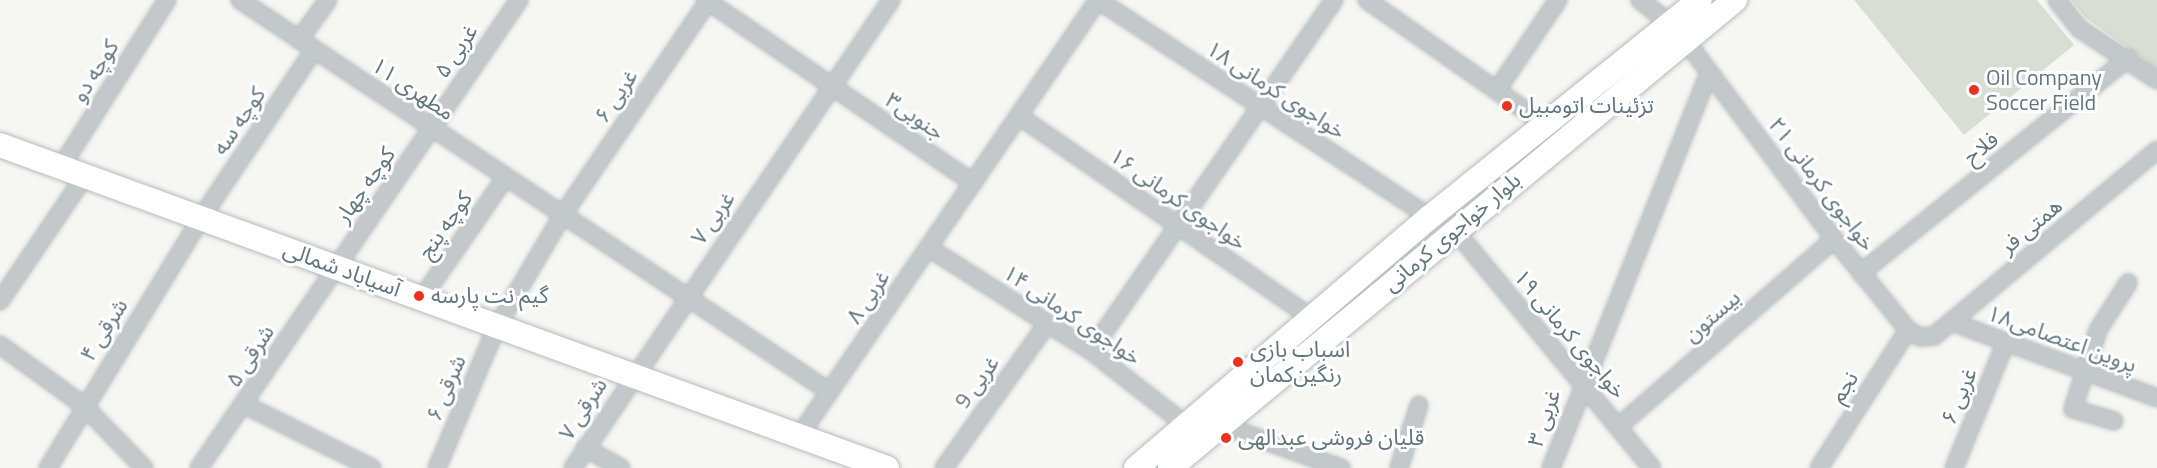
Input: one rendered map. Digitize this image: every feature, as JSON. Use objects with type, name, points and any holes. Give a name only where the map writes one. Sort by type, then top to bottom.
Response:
[{"type":"main road","name":"بلوار خواجوی کرمانی","points":[[1170,468],[1454,229],[1678,32],[1700,0]]},
{"type":"main road","name":"بلوار خواجوی کرمانی","points":[[1136,468],[1430,217],[1546,125],[1678,32],[1736,0]]},
{"type":"main road","name":"آسیاباد شمالی","points":[[0,145],[887,468]]},
{"type":"street","name":"کوچه دو","points":[[61,167],[167,0]]},
{"type":"street","name":"مطهری ۱۱","points":[[240,0],[830,392]]},
{"type":"street","points":[[299,40],[328,0]]},
{"type":"street","name":"۵ غربی","points":[[431,128],[519,0]]},
{"type":"street","name":"جنوبی۳","points":[[708,0],[973,183]]},
{"type":"street","name":"۶ غربی","points":[[497,326],[562,216],[708,0]]},
{"type":"street","name":"۷ غربی","points":[[632,375],[891,0]]},
{"type":"street","name":"خواجوی کرمانی ۱۸","points":[[1098,0],[1430,217]]},
{"type":"street","name":"۸ غربی","points":[[800,436],[1098,0]]},
{"type":"street","points":[[1091,351],[1334,0]]},
{"type":"street","points":[[1367,0],[1546,125]]},
{"type":"street","points":[[1497,90],[1558,0]]},
{"type":"street","name":"خواجوی کرمانی ۲۱","points":[[1640,0],[1678,32],[1834,239],[1908,330]]},
{"type":"street","points":[[2057,0],[2080,29],[2128,58],[2157,80]]},
{"type":"street","name":"کوچه سه","points":[[201,218],[314,50]]},
{"type":"street","name":"فلاح","points":[[1861,273],[2128,58]]},
{"type":"street","name":"غربی ۳","points":[[1551,468],[1581,383],[1709,72]]},
{"type":"street","name":"خواجوی کرمانی ۱۶","points":[[1019,116],[1312,318]]},
{"type":"street","name":"کوچه چهار","points":[[336,267],[431,128]]},
{"type":"street","name":"همتی فر","points":[[1908,330],[1920,337],[1934,336],[2157,150]]},
{"type":"street","points":[[0,301],[85,176]]},
{"type":"street","name":"کوچه پنج","points":[[422,298],[505,178]]},
{"type":"street","name":"شرقی ۴","points":[[48,468],[83,405],[201,218]]},
{"type":"street","name":"خواجوی کرمانی ۱۹","points":[[1454,229],[1652,468]]},
{"type":"street","name":"بیستون","points":[[1618,427],[1834,239]]},
{"type":"street","name":"خواجوی کرمانی ۱۴","points":[[929,248],[1091,351],[1186,425]]},
{"type":"street","name":"شرقی ۵","points":[[200,468],[245,405],[336,267]]},
{"type":"street","points":[[2114,421],[2073,409],[2098,330],[2128,283]]},
{"type":"street","name":"پروین اعتصامی۱۸","points":[[1952,321],[2157,398]]},
{"type":"street","name":"غربی 9","points":[[944,468],[1048,323]]},
{"type":"street","name":"شرقی ۶","points":[[437,468],[497,326]]},
{"type":"street","name":"نجم","points":[[1819,468],[1908,330]]},
{"type":"street","name":"غربی ۶","points":[[1954,468],[2006,342]]},
{"type":"street","points":[[0,345],[83,405],[144,468]]},
{"type":"street","name":"شرقی ۷","points":[[573,468],[632,375]]},
{"type":"street","points":[[245,405],[372,468]]},
{"type":"street","points":[[1399,468],[1419,405]]},
{"type":"street","points":[[1222,425],[1341,468]]},
{"type":"street","points":[[585,448],[621,468]]},
{"type":"shaded area","name":"Oil Company Soccer Field","points":[[1854,0],[2037,0],[2074,45],[1964,135]]},
{"type":"shaded area","points":[[2071,0],[2157,0],[2157,69],[2086,18]]},
{"type":"place","name":"Oil Company Soccer Field","points":[[1974,90]]},
{"type":"place","name":"تزئینات اتومبیل","points":[[1507,106]]},
{"type":"place","name":"گیم نت پارسه","points":[[419,296]]},
{"type":"place","name":"اسباب بازی رنگین‌کمان","points":[[1238,362]]},
{"type":"place","name":"قلیان فروشی عبدالهی","points":[[1226,438]]}]
